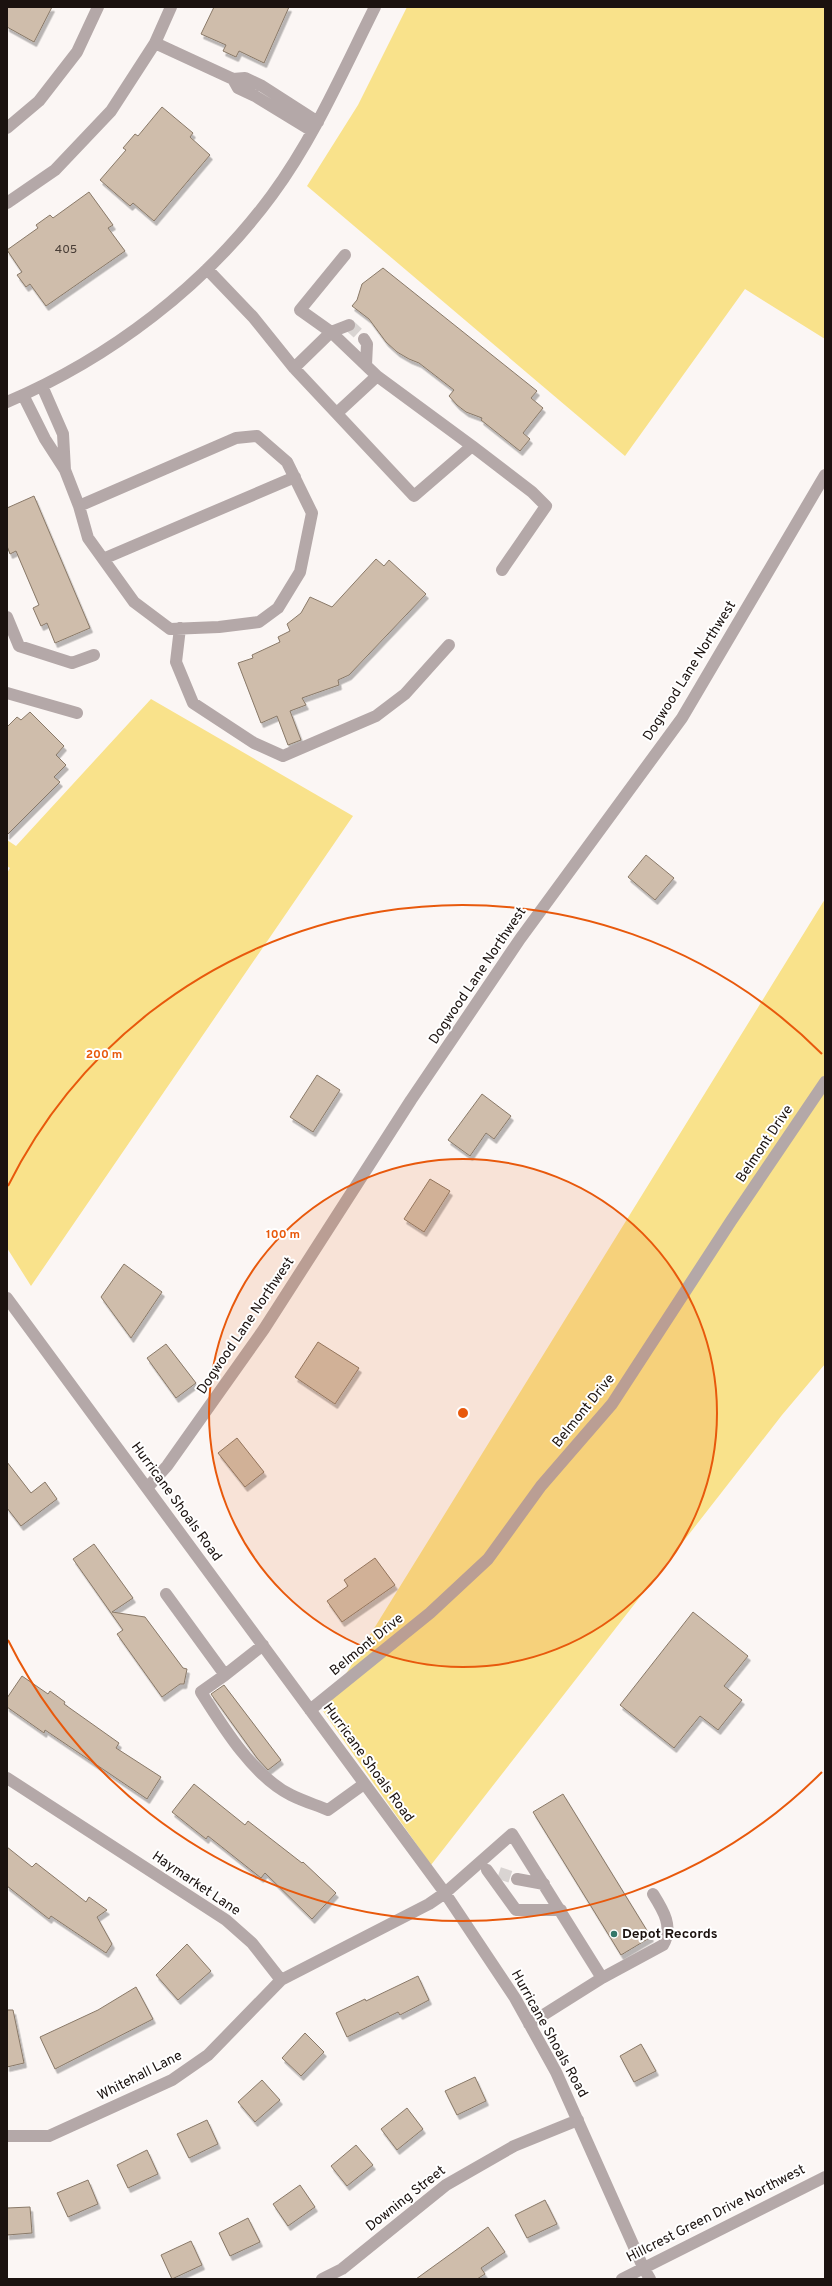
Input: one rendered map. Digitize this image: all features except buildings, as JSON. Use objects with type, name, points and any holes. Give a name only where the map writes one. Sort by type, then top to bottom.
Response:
[{"type":"street","points":[[7,128],[40,101],[77,52],[98,7]]},
{"type":"street","points":[[7,203],[55,170],[111,111],[155,43],[171,7]]},
{"type":"street","points":[[7,402],[42,386],[73,369],[134,331],[167,305],[223,254],[272,196],[315,127],[375,7]]},
{"type":"street","points":[[155,43],[233,79],[238,88],[315,127]]},
{"type":"street","points":[[345,255],[300,310],[331,332],[377,376],[532,492],[546,506],[502,570]]},
{"type":"street","points":[[207,269],[253,317],[294,368],[414,496],[472,446]]},
{"type":"street","points":[[294,368],[331,332],[348,325]]},
{"type":"street","points":[[364,339],[367,344],[366,365]]},
{"type":"street","points":[[337,413],[377,376]]},
{"type":"street","points":[[42,386],[63,434],[65,470]]},
{"type":"street","points":[[23,395],[44,439],[65,470],[79,506],[88,538],[134,602],[170,629],[259,622],[278,608],[300,572],[312,513],[287,462],[257,436],[236,438],[79,506]]},
{"type":"street","name":"Dogwood Lane Northwest","points":[[146,1488],[167,1466],[264,1329],[411,1100],[520,939],[682,718],[825,475]]},
{"type":"street","points":[[103,559],[294,477]]},
{"type":"street","points":[[7,617],[19,646],[72,663],[94,655]]},
{"type":"street","points":[[180,628],[176,662],[193,702],[254,743],[283,756],[376,716],[406,694],[449,644]]},
{"type":"street","points":[[7,693],[77,713]]},
{"type":"street","name":"Belmont Drive","points":[[310,1710],[430,1613],[488,1559],[541,1486],[612,1404],[727,1227],[825,1082]]},
{"type":"street","name":"Hurricane Shoals Road","points":[[7,1298],[445,1893],[515,1998],[556,2072],[643,2267],[650,2279]]},
{"type":"street","points":[[166,1594],[225,1675]]},
{"type":"street","points":[[263,1646],[202,1692],[217,1718],[261,1774],[290,1795],[328,1810],[364,1784]]},
{"type":"street","name":"Haymarket Lane","points":[[7,1778],[226,1920],[252,1943],[280,1980]]},
{"type":"street","points":[[280,1980],[429,1904],[445,1893],[512,1834],[561,1910],[602,1978]]},
{"type":"street","points":[[474,1868],[499,1874]]},
{"type":"street","points":[[487,1870],[516,1910],[561,1910]]},
{"type":"street","points":[[517,1878],[544,1884]]},
{"type":"street","points":[[529,2024],[602,1978],[663,1945],[668,1937],[666,1917],[653,1894]]},
{"type":"street","name":"Whitehall Lane","points":[[7,2136],[49,2136],[172,2080],[208,2055],[280,1980]]},
{"type":"street","name":"Downing Street","points":[[322,2279],[342,2269],[446,2184],[514,2146],[578,2120]]},
{"type":"street","name":"Hillcrest Green Drive Northwest","points":[[622,2279],[643,2267],[825,2177]]},
{"type":"shaded area","points":[[407,7],[825,7],[825,339],[745,289],[625,456],[307,186],[358,105]]},
{"type":"shaded area","points":[[151,699],[353,816],[31,1286],[7,1248],[7,873],[10,868],[7,866],[7,840],[16,846]]},
{"type":"shaded area","points":[[825,899],[825,1364],[782,1415],[431,1865],[323,1711]]},
{"type":"tunnel","points":[[349,325],[364,339]]},
{"type":"tunnel","points":[[499,1873],[517,1879]]},
{"type":"place","name":"Depot Records","points":[[614,1934]]}]
